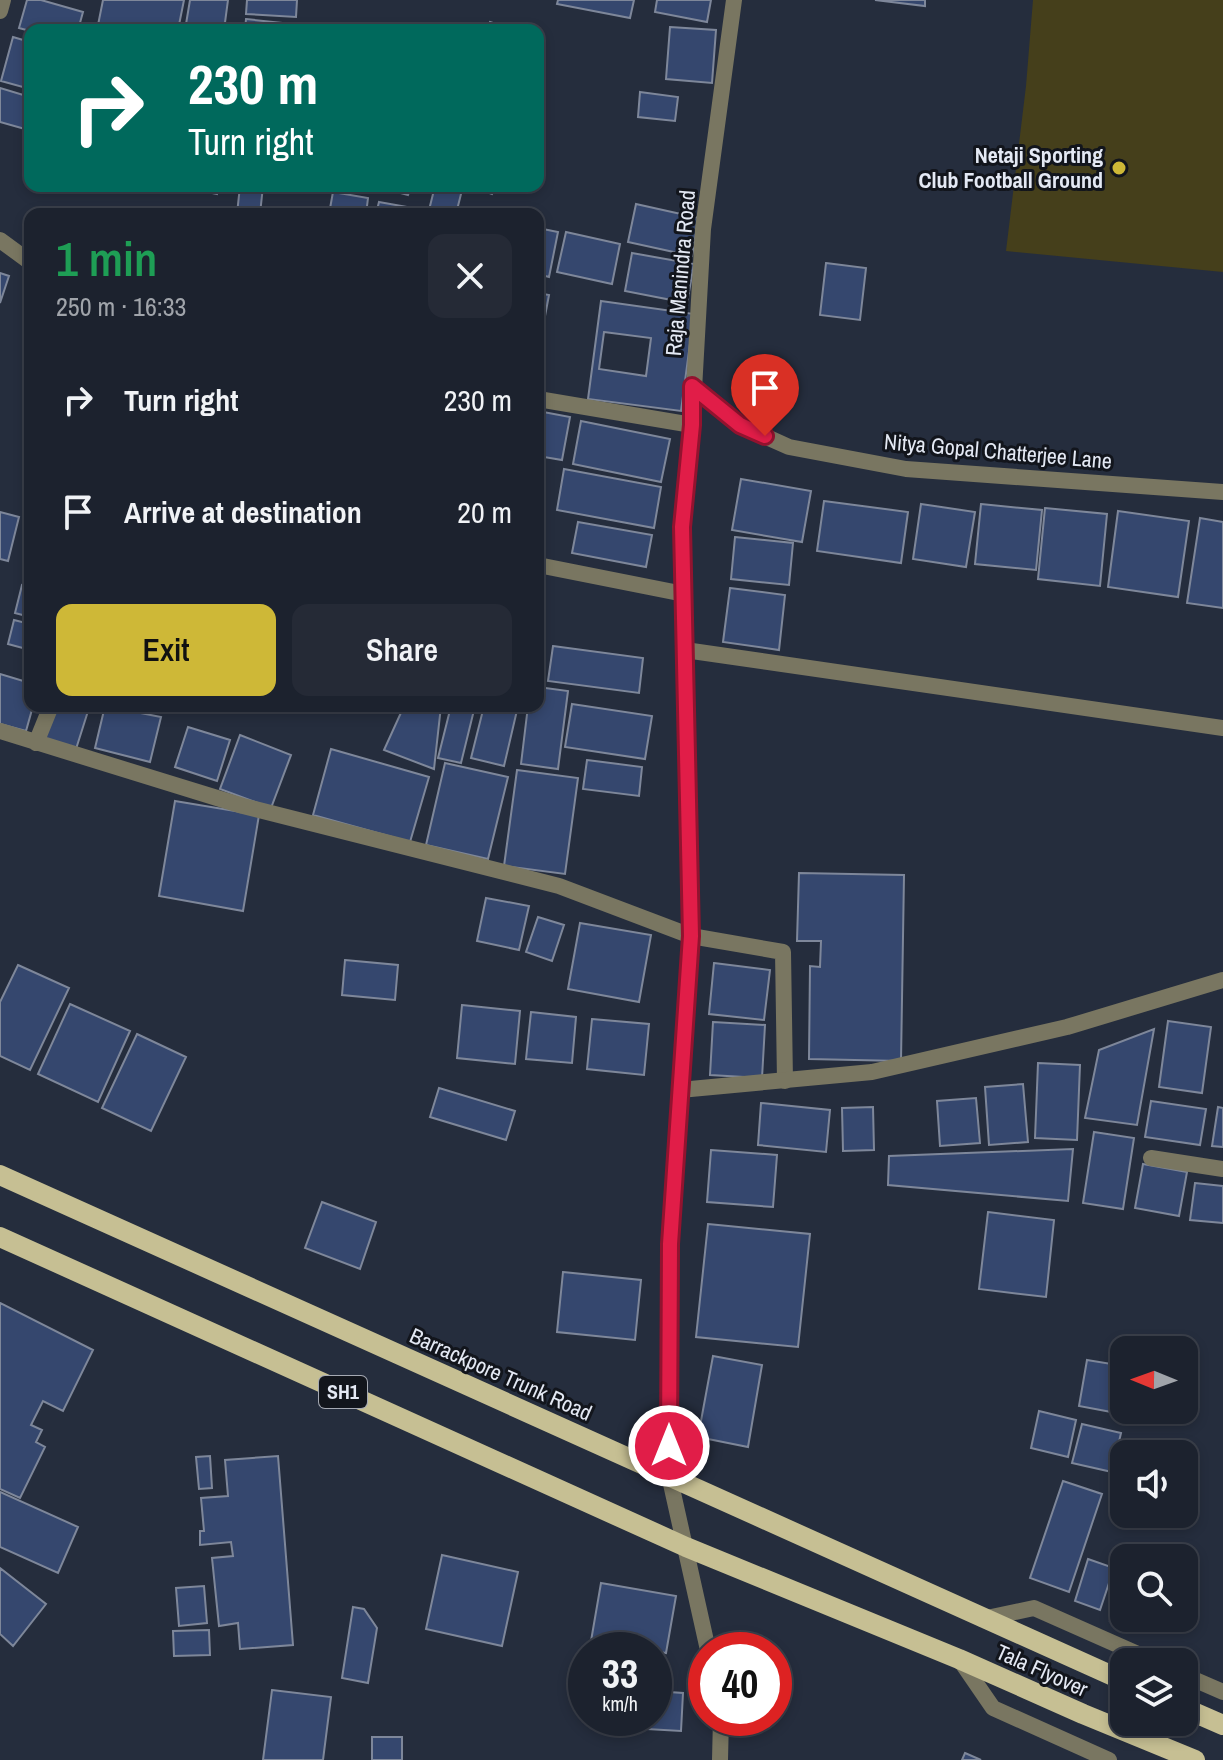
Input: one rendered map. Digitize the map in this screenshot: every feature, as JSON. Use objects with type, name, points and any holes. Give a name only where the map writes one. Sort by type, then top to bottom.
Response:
[{"type":"main road","name":"Barrackpore Trunk Road","points":[[0,1175],[982,1619]]},
{"type":"main road","name":"SH1","points":[[0,1237],[686,1547],[959,1659]]},
{"type":"main road","name":"Tala Flyover","points":[[982,1619],[1110,1675]]},
{"type":"main road","name":"Tala Flyover","points":[[959,1659],[1195,1760]]},
{"type":"main road","points":[[1198,1714],[1223,1725]]},
{"type":"street","points":[[0,11],[3,0]]},
{"type":"street","name":"Raja Manindra Road","points":[[704,1632],[669,1475],[670,1244],[691,936],[682,527],[692,425],[703,229],[734,0]]},
{"type":"street","points":[[0,240],[24,258]]},
{"type":"street","name":"Nitya Gopal Chatterjee Lane","points":[[692,386],[740,425],[789,447],[906,469],[1223,492]]},
{"type":"street","points":[[544,400],[692,425]]},
{"type":"street","points":[[544,566],[684,594]]},
{"type":"street","points":[[685,650],[1223,728]]},
{"type":"street","points":[[36,743],[49,712]]},
{"type":"street","points":[[0,731],[243,806],[559,886],[691,936],[783,952],[785,1081]]},
{"type":"street","points":[[680,1090],[887,1069],[1067,1027],[1223,980]]},
{"type":"street","points":[[1151,1158],[1223,1169]]},
{"type":"street","points":[[982,1619],[1034,1608],[1124,1648]]},
{"type":"street","points":[[959,1659],[993,1708],[1074,1753],[1109,1760]]},
{"type":"street","points":[[1198,1681],[1223,1692]]},
{"type":"street","points":[[720,1760],[721,1736]]},
{"type":"shaded area","name":"Netaji Sporting Club Football Ground","points":[[1033,0],[1223,0],[1223,272],[1006,251]]},
{"type":"building","points":[[27,0],[41,0],[83,12],[80,24],[24,24],[24,29],[19,28]]},
{"type":"building","points":[[103,0],[184,0],[179,24],[98,24]]},
{"type":"building","points":[[190,0],[228,0],[225,24],[186,24]]},
{"type":"building","points":[[247,0],[297,0],[296,17],[246,14]]},
{"type":"building","points":[[558,0],[634,0],[630,18],[557,4]]},
{"type":"building","points":[[657,0],[711,0],[707,22],[655,12]]},
{"type":"building","points":[[875,0],[925,0],[925,6]]},
{"type":"building","points":[[246,19],[291,24],[246,24]]},
{"type":"building","points":[[670,27],[716,30],[712,83],[666,79]]},
{"type":"building","points":[[13,37],[24,40],[24,87],[1,81]]},
{"type":"building","points":[[0,88],[24,95],[24,129],[0,122]]},
{"type":"building","points":[[640,92],[678,97],[675,121],[638,117]]},
{"type":"building","points":[[239,192],[262,192],[261,208],[238,208]]},
{"type":"building","points":[[333,192],[368,198],[367,208],[330,208]]},
{"type":"building","points":[[434,192],[462,192],[458,208],[430,208]]},
{"type":"building","points":[[379,202],[413,208],[378,208]]},
{"type":"building","points":[[636,204],[699,218],[692,256],[628,242]]},
{"type":"building","points":[[544,229],[558,232],[549,277],[544,276]]},
{"type":"building","points":[[566,232],[620,244],[612,284],[557,272]]},
{"type":"building","points":[[632,253],[694,264],[687,303],[625,291]]},
{"type":"building","points":[[826,263],[866,268],[860,320],[820,315]]},
{"type":"building","points":[[0,273],[9,276],[0,303]]},
{"type":"building","points":[[544,294],[549,295],[544,321]]},
{"type":"building","points":[[601,301],[694,314],[681,411],[588,399]],"holes":[[[604,332],[651,338],[646,376],[599,369]]]},
{"type":"building","points":[[544,412],[570,417],[562,460],[544,457]]},
{"type":"building","points":[[581,421],[670,439],[661,482],[573,464]]},
{"type":"building","points":[[564,469],[661,487],[654,528],[557,510]]},
{"type":"building","points":[[741,479],[811,491],[802,542],[732,530]]},
{"type":"building","points":[[824,501],[908,512],[901,563],[817,551]]},
{"type":"building","points":[[921,504],[975,512],[966,567],[913,559]]},
{"type":"building","points":[[981,504],[1042,510],[1036,570],[975,564]]},
{"type":"building","points":[[1045,508],[1107,514],[1100,586],[1038,579]]},
{"type":"building","points":[[1118,511],[1189,521],[1178,597],[1108,587]]},
{"type":"building","points":[[0,512],[19,517],[8,561],[0,559]]},
{"type":"building","points":[[1200,518],[1223,522],[1223,608],[1187,603]]},
{"type":"building","points":[[578,522],[652,535],[646,567],[572,553]]},
{"type":"building","points":[[735,537],[793,543],[789,585],[731,579]]},
{"type":"building","points":[[22,585],[24,586],[24,615],[15,613]]},
{"type":"building","points":[[730,588],[785,595],[779,650],[723,642]]},
{"type":"building","points":[[14,620],[24,622],[24,648],[8,644]]},
{"type":"building","points":[[553,646],[643,658],[639,693],[548,681]]},
{"type":"building","points":[[0,674],[24,681],[24,712],[31,712],[26,731],[0,724]]},
{"type":"building","points":[[544,688],[568,691],[558,769],[521,764],[527,712],[544,712]]},
{"type":"building","points":[[572,704],[652,716],[645,759],[565,747]]},
{"type":"building","points":[[52,712],[88,712],[76,749],[43,738]]},
{"type":"building","points":[[104,712],[136,712],[161,717],[150,762],[95,748]]},
{"type":"building","points":[[401,712],[440,712],[434,769],[384,750]]},
{"type":"building","points":[[450,712],[474,712],[461,763],[438,758]]},
{"type":"building","points":[[482,712],[517,712],[504,766],[471,758]]},
{"type":"building","points":[[188,727],[230,740],[217,781],[175,767]]},
{"type":"building","points":[[240,735],[291,755],[271,808],[220,789]]},
{"type":"building","points":[[331,749],[429,777],[410,842],[313,815]]},
{"type":"building","points":[[587,760],[642,767],[639,796],[583,789]]},
{"type":"building","points":[[445,763],[508,777],[488,859],[426,845]]},
{"type":"building","points":[[517,770],[578,778],[565,874],[504,866]]},
{"type":"building","points":[[175,801],[259,815],[243,911],[159,896]]},
{"type":"building","points":[[799,873],[904,875],[901,1061],[809,1059],[810,966],[820,967],[821,941],[797,941]]},
{"type":"building","points":[[486,898],[529,906],[519,950],[477,941]]},
{"type":"building","points":[[538,917],[564,925],[552,961],[526,952]]},
{"type":"building","points":[[580,923],[651,935],[639,1002],[568,989]]},
{"type":"building","points":[[345,960],[398,965],[395,1000],[342,995]]},
{"type":"building","points":[[714,963],[770,970],[764,1020],[709,1014]]},
{"type":"building","points":[[18,965],[69,988],[30,1070],[0,1056],[0,1002]]},
{"type":"building","points":[[70,1004],[130,1031],[98,1102],[38,1074]]},
{"type":"building","points":[[462,1005],[520,1011],[515,1064],[457,1058]]},
{"type":"building","points":[[531,1012],[576,1017],[572,1063],[526,1059]]},
{"type":"building","points":[[592,1019],[649,1024],[644,1075],[587,1069]]},
{"type":"building","points":[[1168,1021],[1211,1027],[1202,1093],[1159,1087]]},
{"type":"building","points":[[713,1022],[765,1025],[762,1078],[710,1075]]},
{"type":"building","points":[[1154,1029],[1137,1125],[1085,1118],[1099,1050]]},
{"type":"building","points":[[137,1034],[186,1057],[151,1131],[102,1108]]},
{"type":"building","points":[[1038,1063],[1080,1065],[1077,1140],[1035,1138]]},
{"type":"building","points":[[1023,1084],[1028,1142],[989,1145],[985,1087]]},
{"type":"building","points":[[439,1088],[515,1111],[506,1140],[430,1117]]},
{"type":"building","points":[[976,1098],[980,1143],[940,1146],[937,1101]]},
{"type":"building","points":[[1151,1101],[1206,1109],[1200,1145],[1145,1137]]},
{"type":"building","points":[[761,1103],[830,1110],[826,1152],[758,1145]]},
{"type":"building","points":[[873,1107],[874,1150],[843,1151],[842,1108]]},
{"type":"building","points":[[1218,1107],[1223,1108],[1223,1147],[1212,1146]]},
{"type":"building","points":[[1094,1132],[1134,1138],[1123,1209],[1083,1203]]},
{"type":"building","points":[[1073,1149],[1068,1201],[888,1185],[889,1156]]},
{"type":"building","points":[[711,1150],[777,1155],[773,1207],[707,1202]]},
{"type":"building","points":[[1143,1164],[1187,1172],[1179,1216],[1135,1208]]},
{"type":"building","points":[[1195,1183],[1223,1186],[1223,1223],[1190,1220]]},
{"type":"building","points":[[322,1202],[376,1222],[360,1269],[305,1248]]},
{"type":"building","points":[[988,1212],[1054,1220],[1046,1297],[979,1289]]},
{"type":"building","points":[[708,1224],[810,1234],[798,1347],[696,1337]]},
{"type":"building","points":[[563,1272],[641,1280],[635,1340],[557,1332]]},
{"type":"building","points":[[0,1303],[93,1350],[63,1411],[43,1401],[31,1425],[42,1430],[36,1442],[45,1447],[20,1498],[0,1489]]},
{"type":"building","points":[[713,1356],[762,1365],[748,1447],[698,1437]]},
{"type":"building","points":[[1087,1360],[1110,1364],[1110,1412],[1079,1406]]},
{"type":"building","points":[[1039,1411],[1076,1420],[1068,1457],[1031,1448]]},
{"type":"building","points":[[1082,1424],[1121,1433],[1119,1440],[1110,1440],[1110,1472],[1072,1463]]},
{"type":"building","points":[[210,1456],[212,1488],[199,1489],[196,1457]]},
{"type":"building","points":[[278,1456],[293,1645],[240,1649],[238,1623],[219,1626],[212,1558],[233,1556],[231,1542],[200,1545],[200,1531],[204,1531],[201,1498],[228,1496],[225,1460]]},
{"type":"building","points":[[1063,1481],[1102,1494],[1069,1592],[1030,1578]]},
{"type":"building","points":[[0,1492],[78,1527],[58,1573],[0,1547]]},
{"type":"building","points":[[442,1555],[518,1572],[502,1646],[426,1629]]},
{"type":"building","points":[[1088,1559],[1110,1567],[1110,1580],[1100,1610],[1075,1601]]},
{"type":"building","points":[[0,1568],[46,1604],[13,1646],[0,1634]]},
{"type":"building","points":[[601,1583],[676,1596],[670,1632],[593,1632]]},
{"type":"building","points":[[204,1586],[207,1623],[179,1626],[176,1588]]},
{"type":"building","points":[[353,1607],[364,1609],[377,1628],[368,1683],[342,1678]]},
{"type":"building","points":[[209,1630],[210,1655],[174,1656],[173,1631]]},
{"type":"building","points":[[272,1690],[331,1697],[323,1760],[263,1760]]},
{"type":"building","points":[[672,1692],[683,1693],[681,1731],[672,1730]]},
{"type":"building","points":[[372,1737],[402,1737],[402,1760],[372,1760]]},
{"type":"building","points":[[965,1753],[981,1760],[962,1760]]},
{"type":"place","name":"Netaji Sporting Club Football Ground","points":[[1119,168]]},
{"type":"route","points":[[669,1446],[670,1244],[691,936],[682,527],[692,425],[692,386],[740,425],[765,436]]}]
